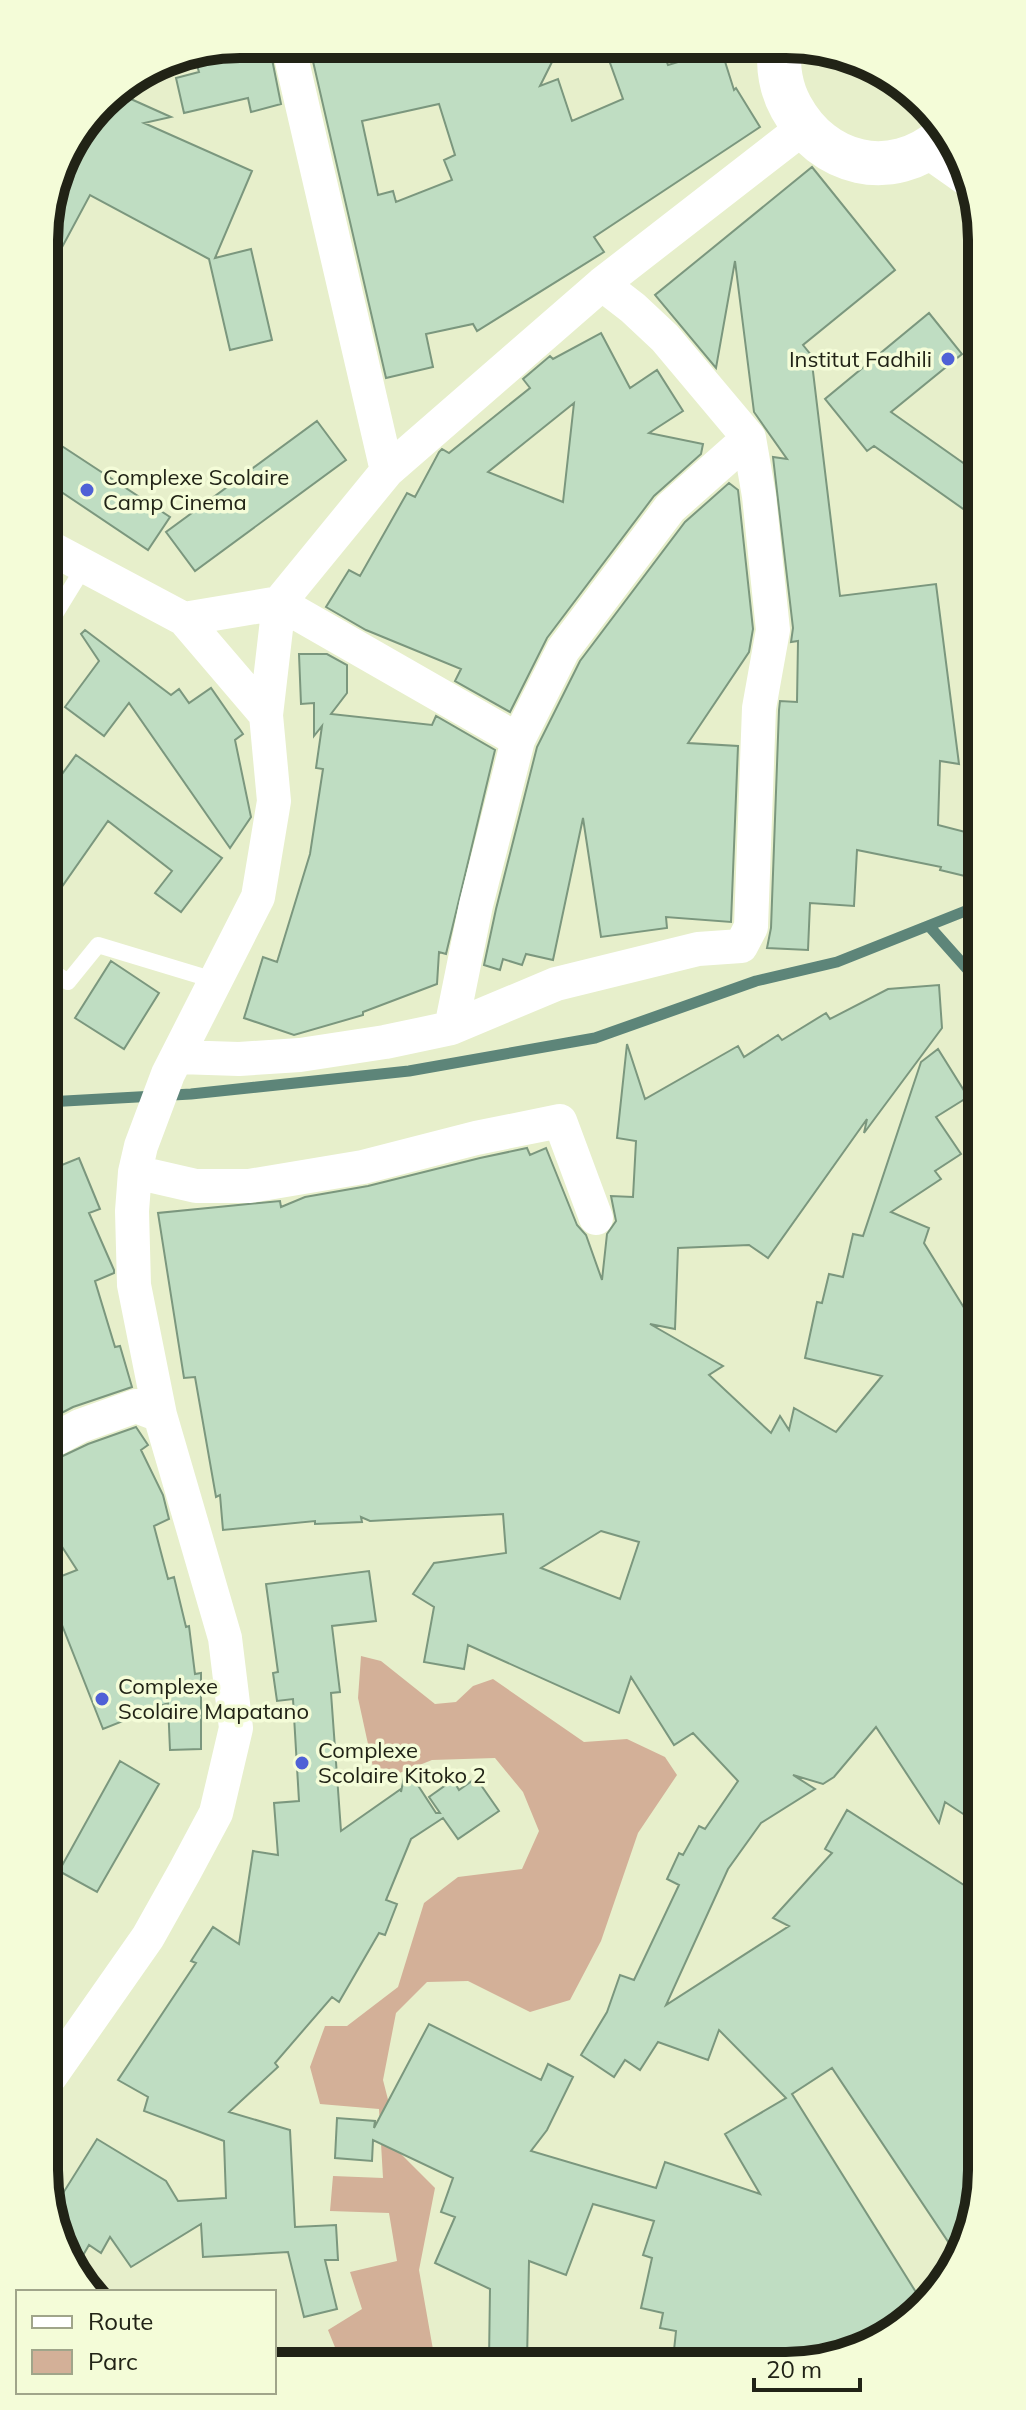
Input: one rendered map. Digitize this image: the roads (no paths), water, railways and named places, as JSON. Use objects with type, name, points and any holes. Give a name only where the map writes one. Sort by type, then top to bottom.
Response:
[{"type":"street","points":[[291,58],[387,471]]},
{"type":"street","points":[[781,58],[783,93],[803,128],[828,150],[861,162],[894,162],[935,144]]},
{"type":"street","points":[[58,2066],[148,1937],[216,1813],[236,1728],[225,1638],[160,1415],[134,1285],[132,1211],[138,1159],[173,1066],[258,897],[274,801],[266,715],[279,603],[387,471],[602,284],[803,128]]},
{"type":"street","points":[[173,1066],[300,1055],[385,1042],[451,1028],[556,984],[698,949],[741,946],[751,927],[759,708],[773,630],[759,496],[749,438],[665,338],[602,284]]},
{"type":"street","points":[[451,1028],[476,905],[518,740],[563,650],[670,508],[749,438]]},
{"type":"street","points":[[58,552],[184,619],[266,715]]},
{"type":"street","points":[[184,619],[279,603],[518,740]]},
{"type":"street","points":[[138,1159],[196,1186],[249,1186],[363,1167],[476,1138],[560,1121],[596,1218]]},
{"type":"street","points":[[58,1438],[80,1426],[136,1406],[160,1415]]},
{"type":"lane","points":[[58,609],[84,567]]},
{"type":"lane","points":[[58,975],[68,982],[98,945],[217,981]]},
{"type":"waterway","points":[[58,1101],[191,1094],[409,1071],[595,1038],[756,981],[837,962],[968,910]]},
{"type":"waterway","points":[[929,926],[968,970]]},
{"type":"place","name":"Institut Fadhili","points":[[948,359]]},
{"type":"place","name":"Complexe Scolaire Camp Cinema","points":[[87,490]]},
{"type":"place","name":"Complexe Scolaire Mapatano","points":[[102,1699]]},
{"type":"place","name":"Complexe Scolaire Kitoko 2","points":[[302,1763]]}]
